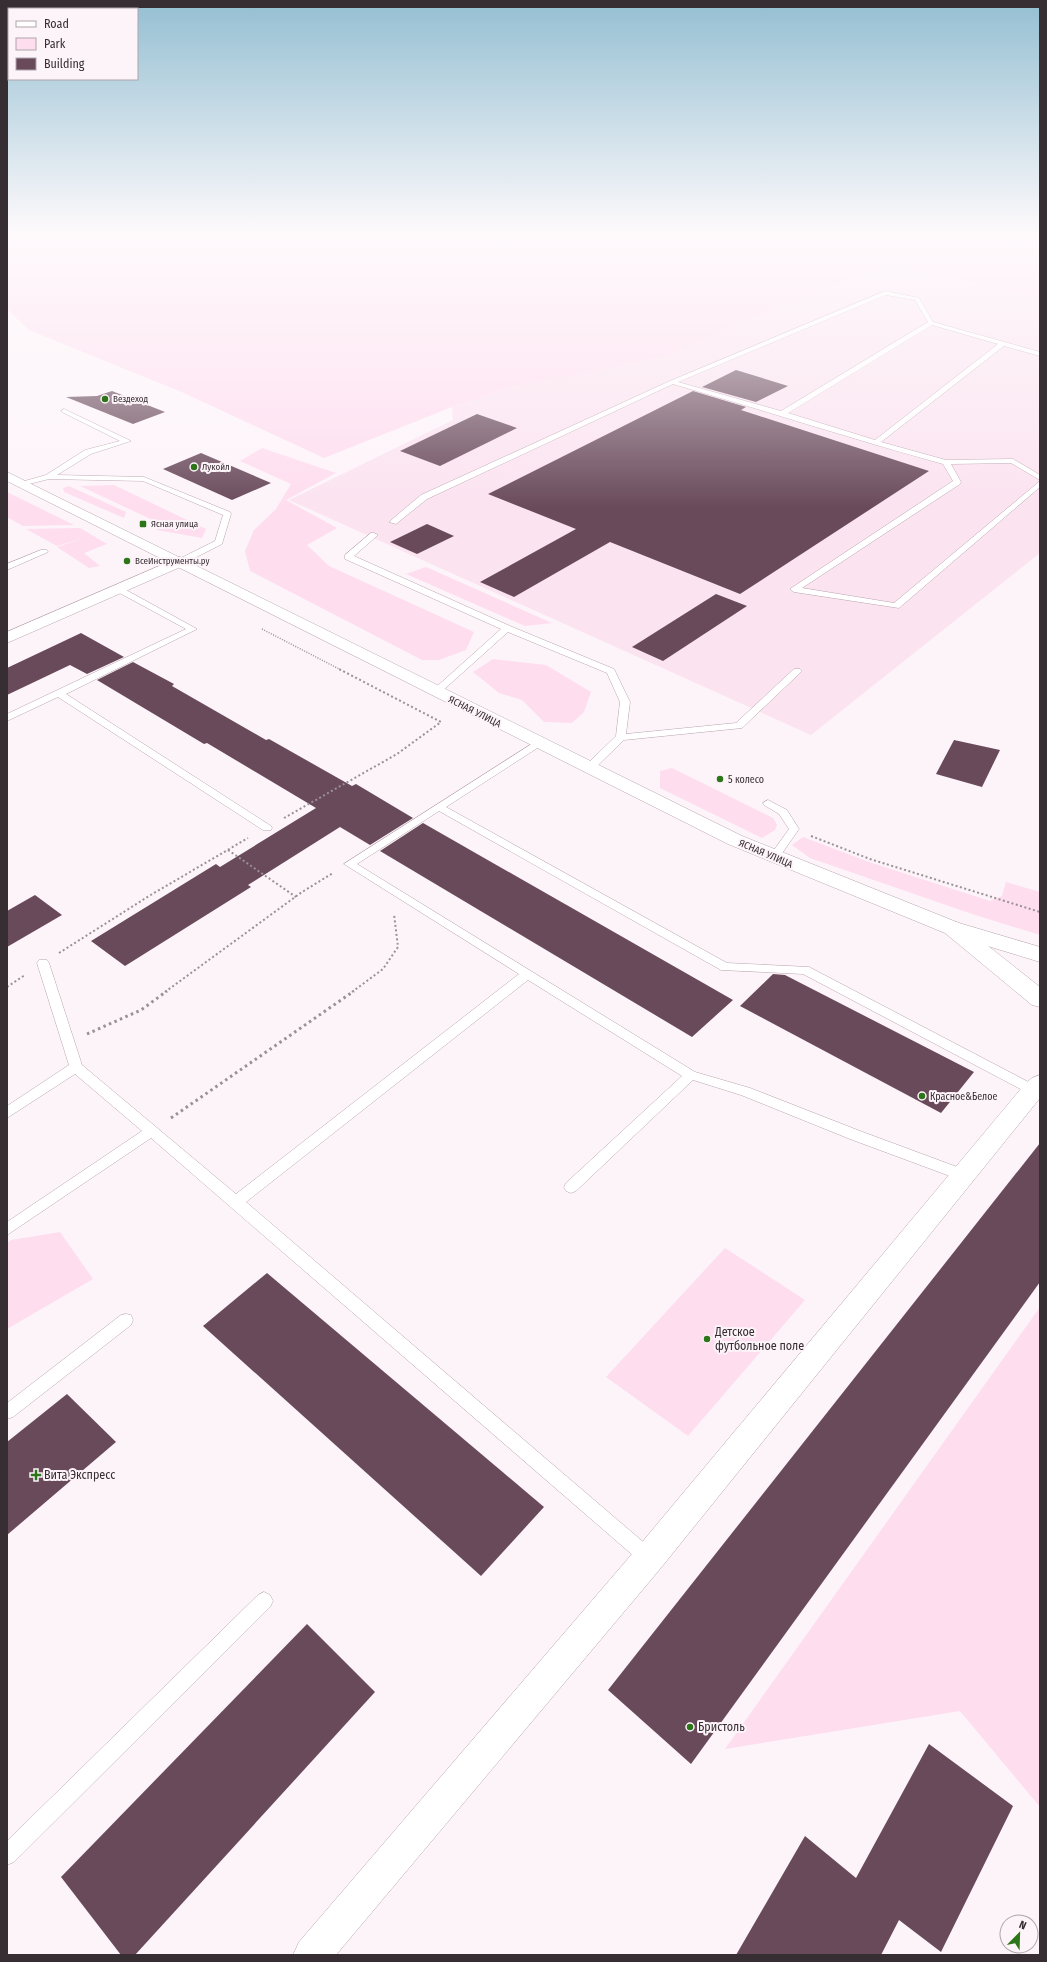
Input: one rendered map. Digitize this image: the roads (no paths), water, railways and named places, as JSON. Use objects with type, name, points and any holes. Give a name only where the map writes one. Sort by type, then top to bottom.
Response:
[{"type":"main road","name":"ЯСНАЯ УЛИЦА","points":[[7,476],[538,743],[735,840],[952,928]]},
{"type":"main road","points":[[7,638],[116,588],[180,562]]},
{"type":"main road","points":[[952,928],[1040,955]]},
{"type":"main road","points":[[952,928],[1040,999]]},
{"type":"main road","points":[[312,1955],[649,1558],[1036,1087]]},
{"type":"lane","points":[[393,522],[424,497],[672,382],[812,325]]},
{"type":"lane","points":[[782,413],[927,325]]},
{"type":"lane","points":[[939,325],[1040,354]]},
{"type":"lane","points":[[876,443],[1002,344]]},
{"type":"lane","points":[[672,382],[782,413],[876,443],[946,462],[1013,461],[1040,478]]},
{"type":"lane","points":[[49,477],[88,452],[127,441],[64,411]]},
{"type":"lane","points":[[946,462],[957,482],[794,590],[896,606],[1040,483]]},
{"type":"lane","points":[[24,484],[49,477],[144,479],[227,514],[220,542],[180,562]]},
{"type":"lane","points":[[374,535],[348,557],[507,628],[610,671],[625,702],[621,737]]},
{"type":"lane","points":[[7,567],[44,552]]},
{"type":"lane","points":[[7,718],[194,629],[116,588]]},
{"type":"lane","points":[[437,691],[507,628]]},
{"type":"lane","points":[[589,768],[621,737],[738,726],[797,671]]},
{"type":"lane","points":[[60,694],[267,828]]},
{"type":"lane","points":[[538,743],[349,864],[691,1075],[745,1091],[854,1135],[963,1174]]},
{"type":"lane","points":[[768,803],[783,812],[794,829],[774,857]]},
{"type":"lane","points":[[439,807],[725,967],[806,970],[1036,1087]]},
{"type":"lane","points":[[43,963],[76,1067],[236,1202],[649,1558]]},
{"type":"lane","points":[[236,1202],[527,974]]},
{"type":"lane","points":[[7,1113],[76,1067]]},
{"type":"lane","points":[[571,1187],[691,1075]]},
{"type":"lane","points":[[7,1229],[152,1132]]},
{"type":"lane","points":[[7,1412],[126,1320]]},
{"type":"lane","points":[[7,1855],[264,1601]]},
{"type":"place","name":"Вездеход","points":[[105,399]]},
{"type":"place","name":"Лукойл","points":[[194,467]]},
{"type":"place","name":"Ясная улица","points":[[143,524]]},
{"type":"place","name":"ВсеИнструменты.ру","points":[[127,561]]},
{"type":"place","name":"5 колесо","points":[[720,779]]},
{"type":"place","name":"Красное&Белое","points":[[922,1096]]},
{"type":"place","name":"Детское футбольное поле","points":[[707,1339]]},
{"type":"place","name":"Вита Экспресс","points":[[36,1475]]},
{"type":"place","name":"Бристоль","points":[[690,1727]]}]
